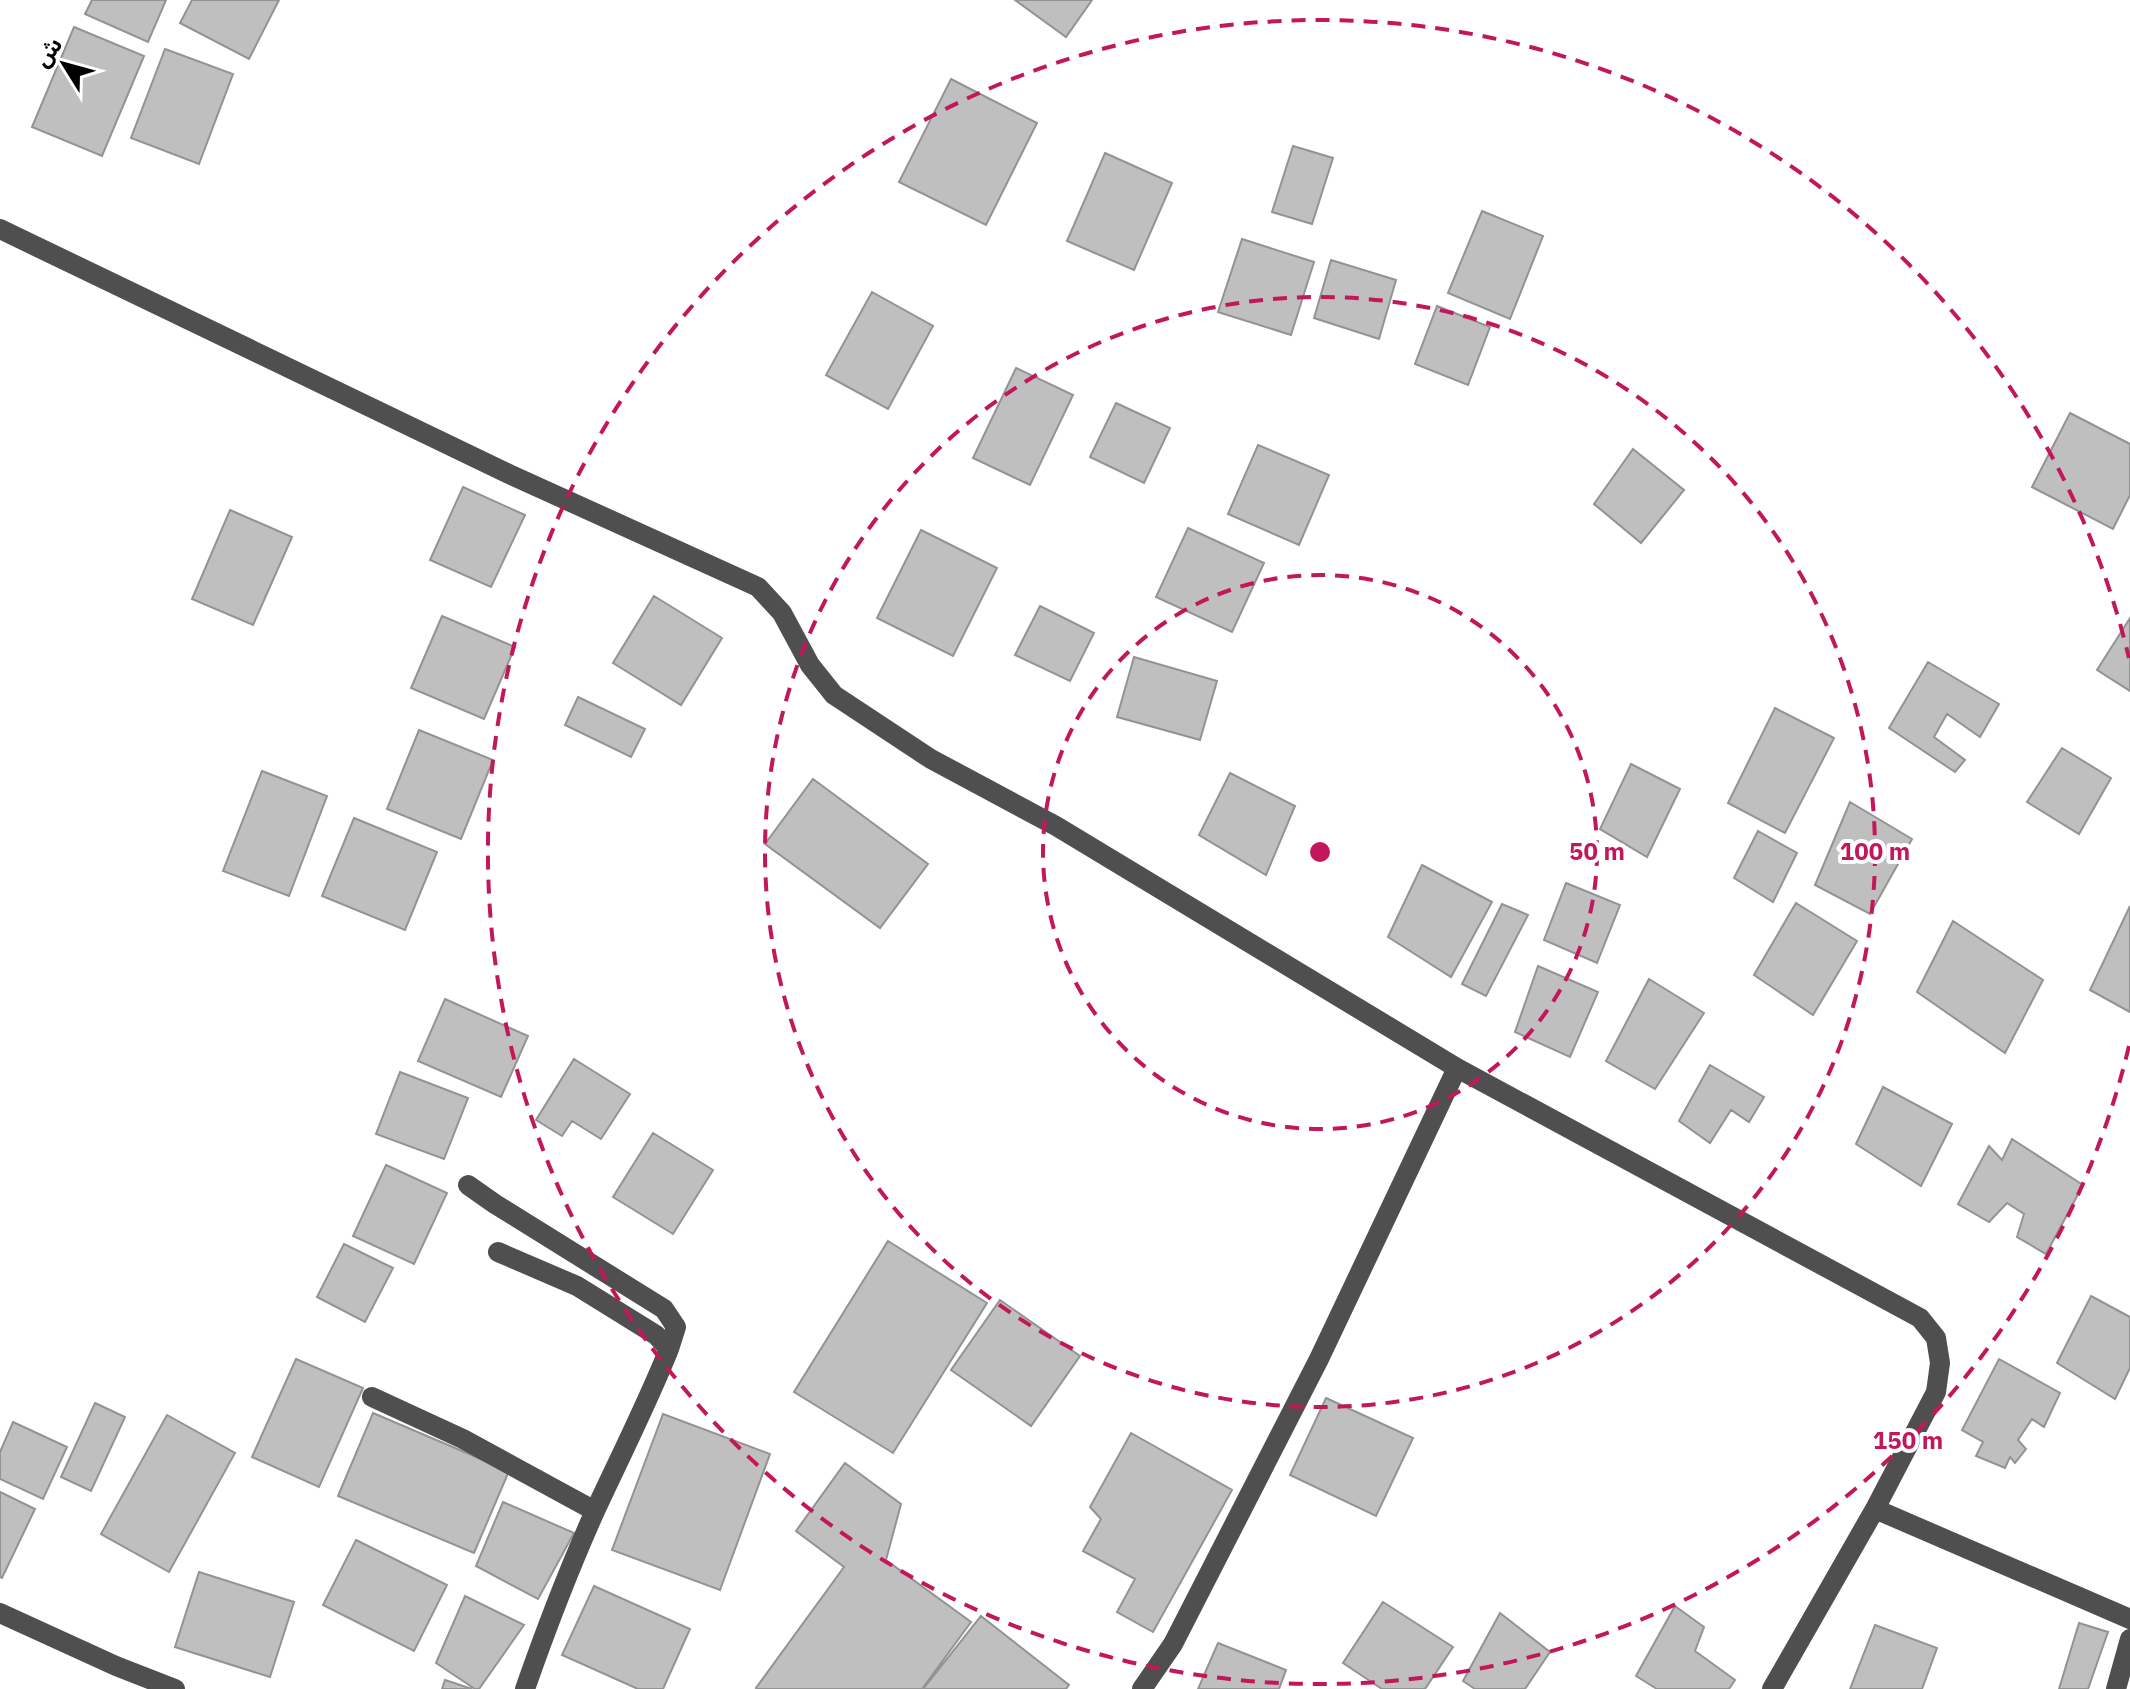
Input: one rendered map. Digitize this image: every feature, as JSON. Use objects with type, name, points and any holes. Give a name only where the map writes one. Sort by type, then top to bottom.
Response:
[{"type":"street","points":[[0,229],[509,474],[758,587],[782,613],[810,665],[834,695],[931,759],[1056,826],[1457,1068],[1920,1318],[1936,1338],[1940,1363],[1936,1392],[1875,1509],[1772,1689]]},
{"type":"street","points":[[1142,1689],[1173,1644],[1319,1359],[1457,1068]]},
{"type":"street","points":[[468,1185],[664,1309],[676,1327],[654,1387],[563,1587],[525,1689]]},
{"type":"street","points":[[498,1252],[577,1286],[656,1335],[669,1349]]},
{"type":"street","points":[[372,1397],[463,1439],[595,1511]]},
{"type":"street","points":[[1875,1509],[2130,1619]]},
{"type":"street","points":[[0,1613],[116,1666],[175,1689]]},
{"type":"street","points":[[2116,1689],[2130,1639]]},
{"type":"building","points":[[92,0],[166,0],[148,42],[85,14]]},
{"type":"building","points":[[192,0],[279,0],[249,59],[180,23]]},
{"type":"building","points":[[1015,0],[1092,0],[1066,37]]},
{"type":"building","points":[[74,27],[144,56],[102,156],[32,127]]},
{"type":"building","points":[[165,49],[233,74],[199,164],[131,138]]},
{"type":"building","points":[[951,79],[1037,123],[986,225],[899,182]]},
{"type":"building","points":[[1293,146],[1333,158],[1312,224],[1272,212]]},
{"type":"building","points":[[1105,153],[1172,183],[1134,270],[1067,241]]},
{"type":"building","points":[[1482,211],[1543,236],[1510,319],[1448,293]]},
{"type":"building","points":[[1242,239],[1314,262],[1291,335],[1218,312]]},
{"type":"building","points":[[1331,260],[1396,280],[1379,339],[1314,318]]},
{"type":"building","points":[[872,292],[933,326],[888,409],[826,375]]},
{"type":"building","points":[[1437,306],[1490,327],[1468,385],[1415,364]]},
{"type":"building","points":[[1016,368],[1073,395],[1030,485],[973,458]]},
{"type":"building","points":[[1116,403],[1170,428],[1144,483],[1090,457]]},
{"type":"building","points":[[2070,413],[2130,444],[2130,495],[2113,529],[2032,487]]},
{"type":"building","points":[[1258,445],[1329,475],[1299,545],[1228,514]]},
{"type":"building","points":[[1633,449],[1684,490],[1641,543],[1594,504]]},
{"type":"building","points":[[463,487],[525,515],[491,587],[430,560]]},
{"type":"building","points":[[230,510],[292,537],[253,625],[192,599]]},
{"type":"building","points":[[1188,528],[1264,563],[1232,632],[1156,597]]},
{"type":"building","points":[[921,530],[997,568],[953,656],[877,618]]},
{"type":"building","points":[[654,596],[722,638],[681,705],[613,663]]},
{"type":"building","points":[[1040,606],[1094,633],[1070,681],[1015,655]]},
{"type":"building","points":[[442,616],[515,647],[484,719],[411,688]]},
{"type":"building","points":[[2130,618],[2130,691],[2097,670]]},
{"type":"building","points":[[1134,657],[1217,681],[1200,740],[1117,717]]},
{"type":"building","points":[[1928,662],[1999,704],[1980,737],[1947,714],[1934,737],[1965,760],[1955,772],[1889,728]]},
{"type":"building","points":[[578,697],[645,729],[631,757],[565,725]]},
{"type":"building","points":[[1775,708],[1834,738],[1785,833],[1728,803]]},
{"type":"building","points":[[419,730],[493,760],[461,839],[387,809]]},
{"type":"building","points":[[2062,748],[2111,778],[2079,834],[2027,802]]},
{"type":"building","points":[[1631,764],[1680,789],[1647,857],[1600,829]]},
{"type":"building","points":[[262,771],[327,796],[289,896],[223,871]]},
{"type":"building","points":[[1230,773],[1295,806],[1266,875],[1199,835]]},
{"type":"building","points":[[813,779],[928,864],[880,928],[765,844]]},
{"type":"building","points":[[1850,802],[1912,839],[1870,914],[1815,885]]},
{"type":"building","points":[[354,818],[437,852],[405,930],[322,896]]},
{"type":"building","points":[[1758,831],[1797,853],[1773,902],[1734,878]]},
{"type":"building","points":[[1422,865],[1492,902],[1451,977],[1388,937]]},
{"type":"building","points":[[1566,883],[1620,905],[1597,963],[1544,940]]},
{"type":"building","points":[[1796,903],[1857,941],[1813,1015],[1754,975]]},
{"type":"building","points":[[1502,904],[1528,915],[1486,996],[1462,984]]},
{"type":"building","points":[[2130,906],[2130,1012],[2090,990]]},
{"type":"building","points":[[1953,921],[2043,980],[2005,1053],[1917,992]]},
{"type":"building","points":[[1538,966],[1598,992],[1570,1057],[1515,1032]]},
{"type":"building","points":[[1649,979],[1704,1013],[1655,1089],[1606,1061]]},
{"type":"building","points":[[445,999],[528,1036],[501,1097],[418,1061]]},
{"type":"building","points":[[574,1059],[630,1094],[601,1139],[572,1121],[562,1136],[536,1120]]},
{"type":"building","points":[[1710,1065],[1764,1097],[1749,1122],[1731,1110],[1710,1143],[1679,1121]]},
{"type":"building","points":[[400,1072],[468,1098],[444,1159],[376,1134]]},
{"type":"building","points":[[1883,1087],[1952,1124],[1921,1186],[1856,1144]]},
{"type":"building","points":[[653,1133],[713,1170],[673,1234],[613,1197]]},
{"type":"building","points":[[2012,1139],[2083,1185],[2046,1254],[2017,1237],[2024,1214],[2007,1203],[1989,1222],[1958,1204],[1989,1146],[2002,1160]]},
{"type":"building","points":[[386,1165],[447,1193],[414,1264],[353,1236]]},
{"type":"building","points":[[888,1241],[987,1303],[893,1453],[794,1392]]},
{"type":"building","points":[[344,1244],[393,1268],[365,1322],[317,1297]]},
{"type":"building","points":[[2091,1296],[2130,1317],[2130,1368],[2115,1399],[2057,1363]]},
{"type":"building","points":[[1000,1300],[1080,1356],[1031,1426],[951,1370]]},
{"type":"building","points":[[296,1359],[363,1388],[319,1487],[252,1457]]},
{"type":"building","points":[[1999,1359],[2060,1393],[2044,1427],[2032,1419],[2018,1440],[2026,1449],[2015,1463],[2010,1457],[2005,1468],[1976,1456],[1983,1442],[1962,1430]]},
{"type":"building","points":[[1326,1398],[1413,1438],[1376,1516],[1290,1475]]},
{"type":"building","points":[[95,1403],[125,1417],[91,1491],[61,1477]]},
{"type":"building","points":[[373,1413],[509,1471],[474,1553],[338,1496]]},
{"type":"building","points":[[663,1414],[770,1454],[720,1590],[612,1550]]},
{"type":"building","points":[[167,1415],[235,1453],[169,1572],[101,1534]]},
{"type":"building","points":[[13,1422],[67,1447],[43,1499],[0,1479],[0,1452]]},
{"type":"building","points":[[1131,1433],[1232,1490],[1153,1632],[1117,1612],[1135,1579],[1083,1551],[1101,1519],[1090,1507]]},
{"type":"building","points":[[845,1463],[901,1504],[886,1560],[971,1622],[922,1689],[758,1689],[844,1567],[796,1531]]},
{"type":"building","points":[[0,1492],[35,1509],[2,1578],[0,1577]]},
{"type":"building","points":[[503,1502],[574,1533],[538,1599],[476,1566]]},
{"type":"building","points":[[356,1540],[447,1585],[414,1651],[323,1605]]},
{"type":"building","points":[[199,1572],[294,1602],[270,1677],[175,1647]]},
{"type":"building","points":[[594,1586],[690,1629],[663,1689],[638,1689],[562,1655]]},
{"type":"building","points":[[465,1596],[524,1625],[479,1689],[436,1663]]},
{"type":"building","points":[[1383,1602],[1453,1647],[1425,1689],[1382,1689],[1343,1663]]},
{"type":"building","points":[[1675,1606],[1704,1627],[1695,1651],[1735,1680],[1729,1689],[1657,1689],[1636,1676]]},
{"type":"building","points":[[1500,1613],[1550,1652],[1525,1689],[1475,1689],[1463,1681]]},
{"type":"building","points":[[981,1616],[1069,1685],[1066,1689],[923,1689]]},
{"type":"building","points":[[2079,1623],[2108,1632],[2088,1689],[2059,1689]]},
{"type":"building","points":[[1875,1625],[1937,1648],[1922,1689],[1850,1689]]},
{"type":"building","points":[[1218,1643],[1286,1670],[1279,1689],[1198,1689]]},
{"type":"building","points":[[445,1680],[472,1689],[442,1689]]}]
